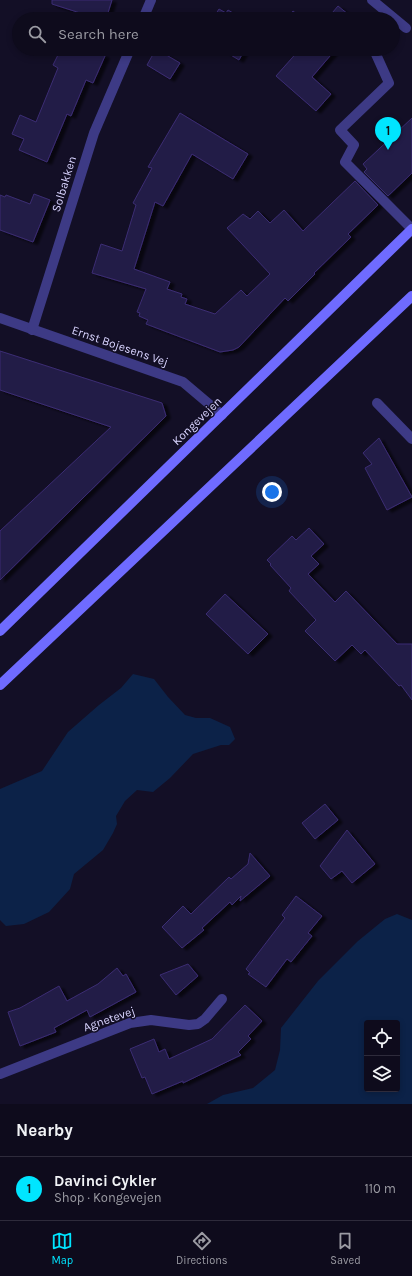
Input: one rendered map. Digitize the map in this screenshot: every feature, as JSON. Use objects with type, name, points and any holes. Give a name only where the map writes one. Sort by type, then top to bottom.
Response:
[{"type":"main road","name":"Kongevejen","points":[[0,631],[412,229]]},
{"type":"main road","points":[[0,684],[412,296]]},
{"type":"street","points":[[146,12],[151,0]]},
{"type":"street","points":[[372,0],[384,12]]},
{"type":"street","points":[[400,25],[406,28]]},
{"type":"street","name":"Solbakken","points":[[32,330],[94,133],[127,56]]},
{"type":"street","points":[[377,56],[389,83],[340,130],[354,145],[345,162],[412,229]]},
{"type":"street","name":"Ernst Bojesens Vej","points":[[0,318],[183,382],[222,415]]},
{"type":"street","points":[[377,403],[412,439]]},
{"type":"street","name":"Agnetevej","points":[[0,1074],[130,1023],[151,1020],[189,1025],[198,1024],[205,1019],[222,999]]},
{"type":"water","points":[[133,674],[154,679],[185,715],[196,718],[210,718],[230,727],[235,739],[229,745],[221,745],[193,754],[170,778],[153,792],[137,790],[125,801],[116,816],[117,824],[103,850],[74,874],[70,889],[49,912],[24,924],[6,926],[0,920],[0,789],[42,771],[68,732],[121,688]]},
{"type":"water","points":[[397,914],[412,920],[412,1104],[207,1104],[223,1095],[253,1088],[275,1070],[280,1050],[281,1028],[318,981],[358,941],[385,919]]},
{"type":"building","points":[[52,0],[112,0],[108,12],[77,12],[52,4]]},
{"type":"building","points":[[338,6],[345,12],[333,12]]},
{"type":"building","points":[[219,9],[224,12],[217,12]]},
{"type":"building","points":[[58,56],[105,56],[93,83],[86,80],[71,116],[67,114],[47,162],[19,150],[24,139],[12,134],[20,115],[36,122],[58,68],[53,65]]},
{"type":"building","points":[[152,56],[168,56],[180,63],[170,79],[147,65]]},
{"type":"building","points":[[232,56],[241,56],[239,60]]},
{"type":"building","points":[[294,56],[330,56],[312,77],[331,94],[316,111],[276,76]]},
{"type":"building","points":[[180,113],[248,154],[233,179],[192,154],[163,206],[155,202],[134,269],[170,282],[167,289],[182,294],[181,297],[187,299],[185,304],[215,314],[241,290],[247,296],[270,274],[227,228],[243,214],[250,219],[258,211],[270,223],[284,210],[303,231],[355,181],[378,205],[348,234],[351,237],[288,301],[285,298],[239,347],[233,350],[220,352],[146,324],[148,320],[139,316],[140,313],[137,312],[146,289],[92,273],[101,244],[122,251],[136,205],[133,203],[152,168],[148,167]]},
{"type":"building","points":[[412,118],[412,173],[388,196],[364,172],[367,169],[363,164]]},
{"type":"building","points":[[34,194],[50,200],[33,242],[0,230],[0,195],[5,197],[6,195],[30,204]]},
{"type":"building","points":[[0,351],[162,403],[166,416],[0,580],[0,531],[111,427],[0,390]]},
{"type":"building","points":[[379,438],[412,497],[387,510],[365,468],[372,464],[363,453]]},
{"type":"building","points":[[309,528],[324,544],[311,556],[319,564],[308,574],[335,602],[346,591],[397,644],[412,644],[412,700],[401,685],[399,686],[365,650],[361,654],[352,645],[335,661],[305,631],[316,620],[289,591],[291,588],[267,560],[292,536],[296,540]]},
{"type":"building","points":[[225,594],[268,634],[248,654],[206,614]]},
{"type":"building","points":[[325,804],[338,820],[315,839],[302,823]]},
{"type":"building","points":[[347,830],[375,864],[352,883],[342,871],[331,879],[320,866]]},
{"type":"building","points":[[250,853],[270,876],[240,901],[241,896],[232,905],[230,902],[202,928],[204,930],[182,948],[162,927],[183,906],[191,914],[229,877],[231,879],[248,864]]},
{"type":"building","points":[[296,896],[322,916],[308,933],[312,936],[291,962],[287,959],[266,987],[248,974],[250,973],[246,969],[285,918],[282,915]]},
{"type":"building","points":[[188,964],[198,976],[176,995],[160,975]]},
{"type":"building","points":[[117,968],[123,976],[126,974],[136,992],[90,1017],[87,1010],[54,1028],[56,1032],[20,1046],[8,1012],[20,1008],[59,986],[67,1001],[98,984]]},
{"type":"building","points":[[245,1005],[262,1021],[248,1036],[251,1039],[238,1052],[241,1055],[183,1083],[183,1081],[152,1094],[145,1077],[142,1078],[130,1049],[154,1039],[159,1052],[165,1049],[169,1059],[212,1039]]},
{"type":"place","name":"Davinci Cykler","points":[[388,150]]}]
